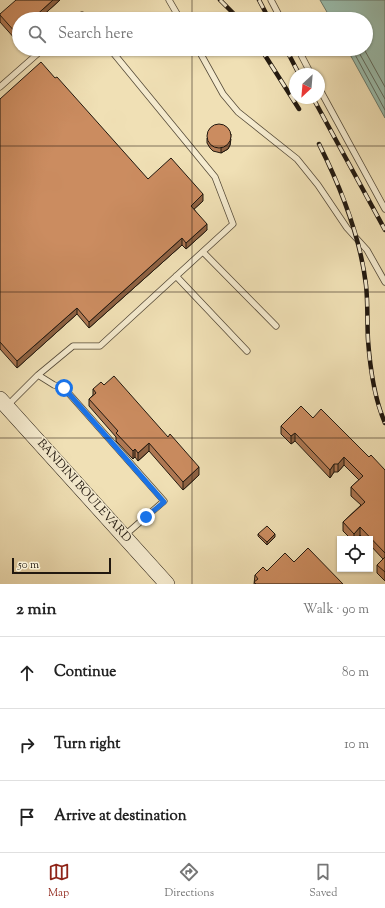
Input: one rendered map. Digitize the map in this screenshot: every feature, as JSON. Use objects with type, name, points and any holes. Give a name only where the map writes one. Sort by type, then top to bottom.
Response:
[{"type":"main road","name":"BANDINI BOULEVARD","points":[[3,402],[167,584]]},
{"type":"lane","points":[[169,0],[176,12]]},
{"type":"lane","points":[[271,0],[277,12]]},
{"type":"lane","points":[[0,87],[36,56]]},
{"type":"lane","points":[[3,402],[73,346],[100,346],[233,224],[215,177],[116,56]]},
{"type":"lane","points":[[202,56],[223,94],[238,112],[297,159],[318,185],[347,228],[367,250],[385,282]]},
{"type":"lane","points":[[302,56],[308,68]]},
{"type":"lane","points":[[325,99],[385,209]]},
{"type":"lane","points":[[203,252],[276,326]]},
{"type":"lane","points":[[176,276],[247,351]]},
{"type":"lane","points":[[38,375],[54,385],[64,388],[164,502],[124,536]]},
{"type":"water","points":[[320,0],[385,0],[385,118],[351,56],[373,56],[373,12],[327,12]]},
{"type":"building","points":[[16,0],[53,0],[40,12],[12,12],[12,28],[0,14]]},
{"type":"building","points":[[41,62],[55,78],[57,77],[148,179],[171,158],[203,194],[191,206],[207,224],[186,243],[182,238],[89,322],[77,308],[17,361],[0,342],[0,99]]},
{"type":"building","points":[[219,124],[224,125],[230,131],[230,141],[224,147],[219,148],[214,147],[208,141],[207,136],[208,131],[214,125]]},
{"type":"building","points":[[114,376],[168,437],[170,434],[199,467],[183,482],[149,443],[138,453],[135,449],[133,451],[116,433],[118,431],[89,399],[96,393],[93,389],[101,382],[104,385]]},
{"type":"building","points":[[301,406],[313,418],[321,409],[369,457],[371,455],[385,470],[385,553],[373,541],[373,536],[369,536],[360,527],[354,534],[343,522],[365,502],[351,487],[363,476],[344,457],[338,464],[334,464],[330,470],[295,433],[291,436],[281,426]]},
{"type":"building","points":[[267,526],[275,534],[267,542],[258,534]]},
{"type":"building","points":[[308,548],[343,584],[256,584],[254,582],[258,579],[255,575],[263,567],[267,571],[285,553],[294,562]]},
{"type":"building","points":[[385,557],[385,572],[377,565]]},
{"type":"railway","points":[[220,0],[232,12]]},
{"type":"railway","points":[[259,0],[265,12]]},
{"type":"railway","points":[[265,56],[299,109]]},
{"type":"railway","points":[[290,56],[296,68]]},
{"type":"railway","points":[[316,104],[385,230]]},
{"type":"railway","points":[[319,144],[342,195],[359,248],[366,285],[371,372],[375,393],[385,423]]},
{"type":"route","points":[[64,388],[164,502],[146,517]]}]
